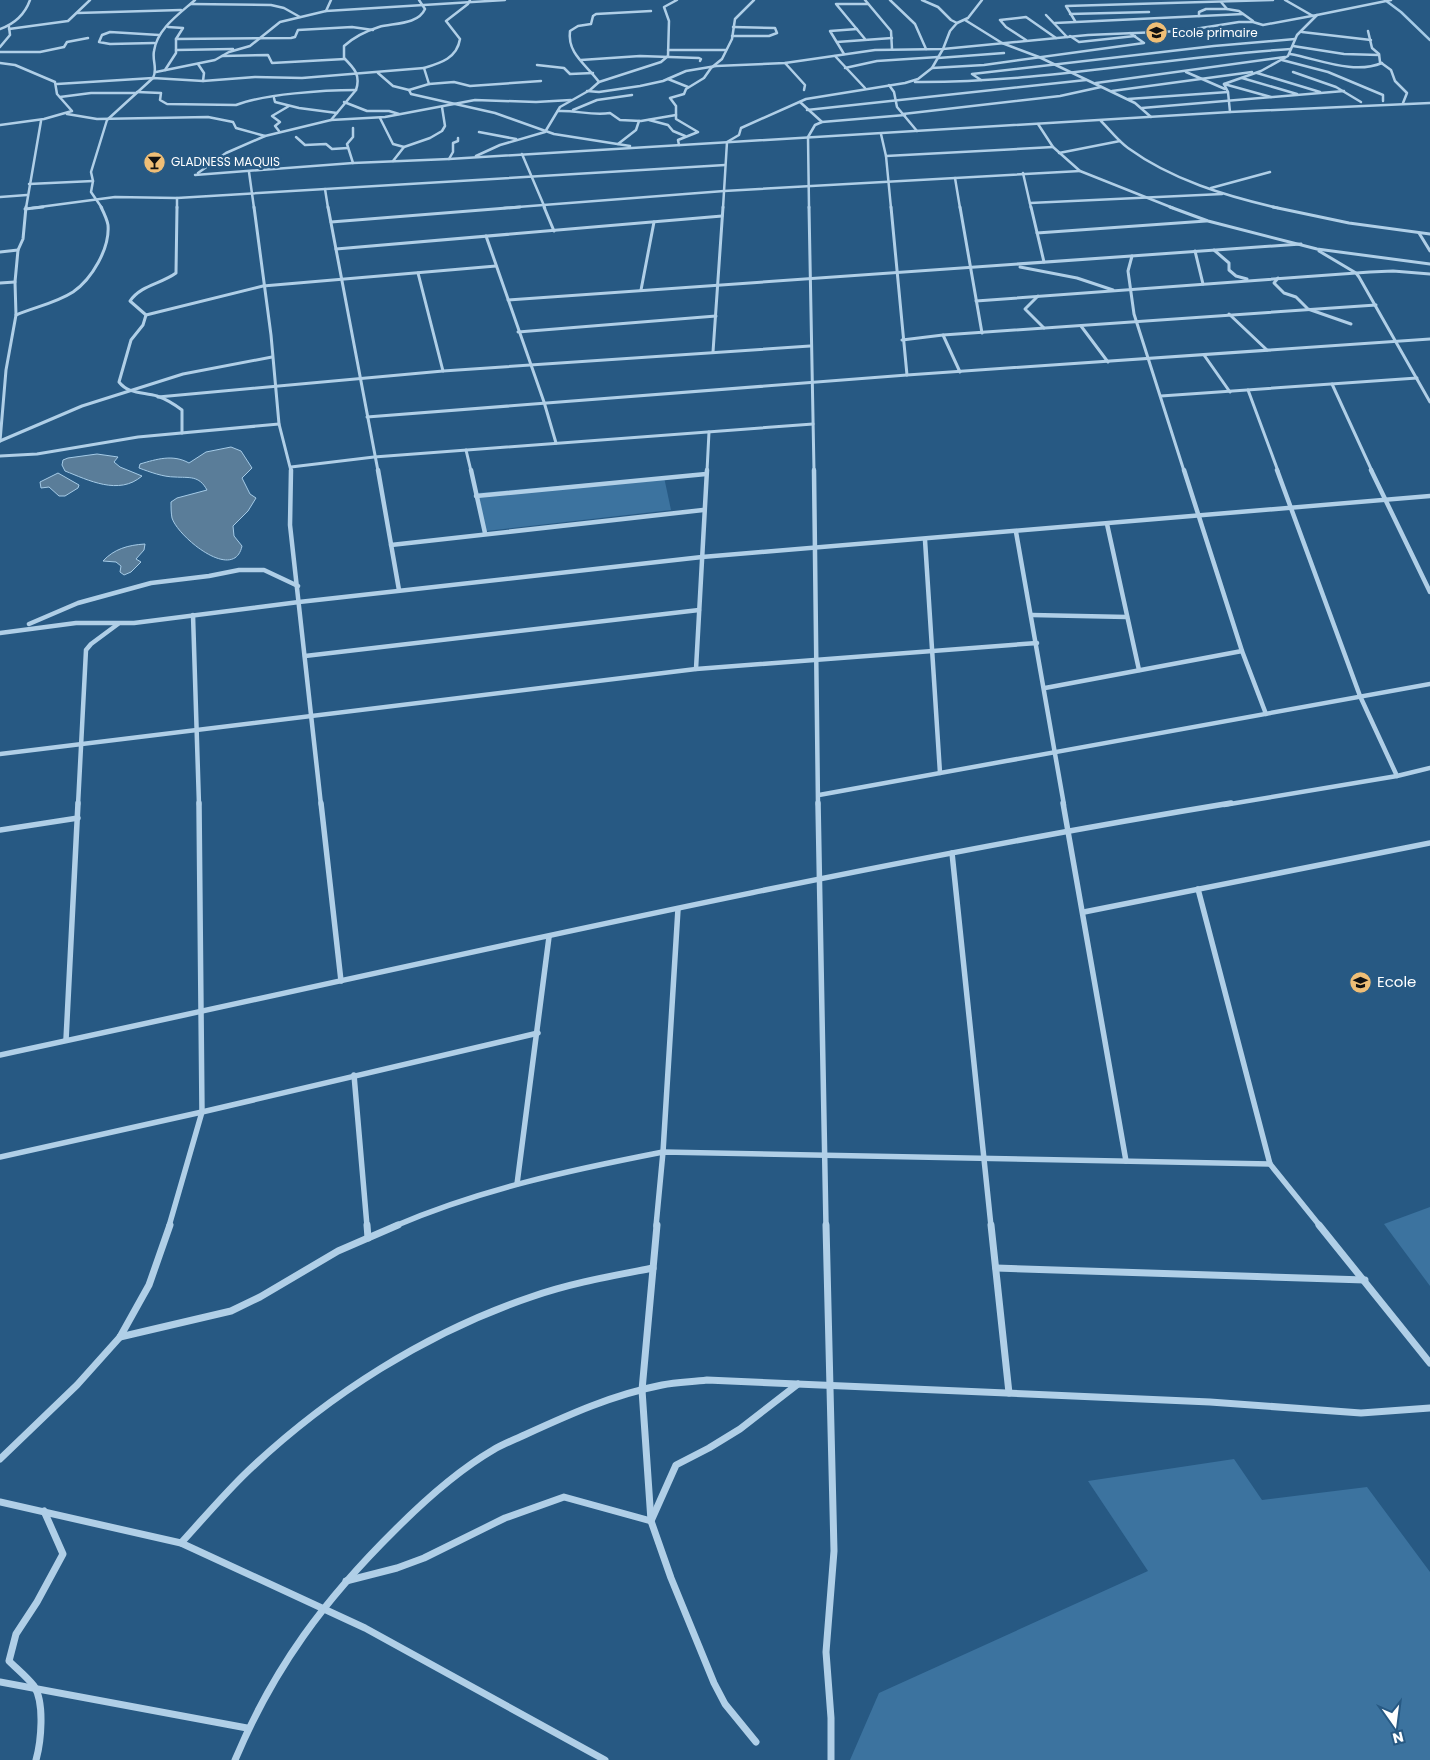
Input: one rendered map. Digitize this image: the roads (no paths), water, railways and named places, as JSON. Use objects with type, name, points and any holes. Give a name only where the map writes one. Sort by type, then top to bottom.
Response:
[{"type":"street","points":[[9,28],[26,10],[30,0]]},
{"type":"street","points":[[0,29],[65,22],[70,20],[90,0]]},
{"type":"street","points":[[16,316],[73,292],[85,283],[99,258],[108,227],[106,218],[91,192],[93,181],[91,172],[107,120],[153,78],[156,72],[152,58],[154,43],[181,10],[195,0]]},
{"type":"street","points":[[326,11],[332,0]]},
{"type":"street","points":[[419,0],[424,4]]},
{"type":"street","points":[[156,72],[198,64],[228,52],[244,49],[262,38],[280,22],[326,11],[505,0]]},
{"type":"street","points":[[471,158],[519,139],[545,132],[560,107],[588,92],[599,82],[661,62],[668,56],[669,15],[664,8],[677,0]]},
{"type":"street","points":[[668,79],[688,87],[693,86],[709,74],[710,68],[716,66],[726,50],[732,36],[733,22],[754,0]]},
{"type":"street","points":[[865,0],[891,31],[892,38],[890,43],[892,48]]},
{"type":"street","points":[[890,0],[915,24],[926,49]]},
{"type":"street","points":[[922,0],[938,7],[951,20],[957,23]]},
{"type":"street","points":[[912,82],[924,76],[932,68],[943,49],[950,31],[957,23],[965,20],[982,0]]},
{"type":"street","points":[[1075,22],[1066,6],[1273,0]]},
{"type":"street","points":[[1285,0],[1313,16]]},
{"type":"street","points":[[1199,16],[1198,12],[1203,10],[1237,10],[1253,22],[1263,25],[1391,0]]},
{"type":"street","points":[[0,63],[14,65],[39,74],[57,84],[153,78],[203,81],[255,77],[302,78],[358,75],[424,68],[453,55],[460,39],[446,21],[470,1]]},
{"type":"street","points":[[1221,2],[1228,10]]},
{"type":"street","points":[[190,4],[271,5],[284,8],[300,17]]},
{"type":"street","points":[[330,120],[356,90],[358,75],[345,58],[343,51],[346,44],[354,38],[374,30],[413,20],[424,13],[424,4]]},
{"type":"street","points":[[865,39],[836,4],[868,4]]},
{"type":"street","points":[[77,12],[181,10]]},
{"type":"street","points":[[599,82],[582,60],[572,52],[568,40],[570,31],[574,28],[591,24],[593,16],[599,13],[651,11]]},
{"type":"street","points":[[1070,14],[1149,12]]},
{"type":"street","points":[[1056,23],[1243,14]]},
{"type":"street","points":[[1046,15],[1068,37],[1078,42],[1135,36]]},
{"type":"street","points":[[1224,84],[1257,73],[1289,55],[1295,38],[1317,15]]},
{"type":"street","points":[[1027,40],[1006,27],[1000,20],[1025,17],[1056,38]]},
{"type":"street","points":[[965,20],[1002,43],[1039,57],[1112,91],[1142,108],[1151,117]]},
{"type":"street","points":[[588,92],[640,86],[668,79],[686,71],[716,66],[785,63],[892,48],[943,49],[1027,40],[1182,31],[1253,22]]},
{"type":"street","points":[[165,70],[175,58],[176,40],[183,28],[168,27]]},
{"type":"street","points":[[176,40],[293,38],[298,30],[352,27],[374,30]]},
{"type":"street","points":[[732,36],[771,36],[776,34],[777,31],[775,28],[764,27],[733,27]]},
{"type":"street","points":[[0,47],[10,35],[9,28]]},
{"type":"street","points":[[844,54],[830,31],[857,29]]},
{"type":"street","points":[[1368,31],[1372,48],[1382,63],[1389,68],[1395,81],[1405,89],[1407,95],[1403,103]]},
{"type":"street","points":[[154,43],[118,44],[99,42],[102,35],[110,32],[159,35]]},
{"type":"street","points":[[1302,32],[1371,40]]},
{"type":"street","points":[[932,68],[960,67],[1135,45],[1144,42],[1130,33]]},
{"type":"street","points":[[0,52],[48,51],[64,47],[67,42],[88,38]]},
{"type":"street","points":[[838,42],[892,38]]},
{"type":"street","points":[[972,74],[1295,38]]},
{"type":"street","points":[[1135,45],[1150,54]]},
{"type":"street","points":[[727,142],[739,135],[741,128],[800,102],[866,88],[912,82],[953,83],[1074,74],[1292,48],[1379,56]]},
{"type":"street","points":[[176,50],[244,49]]},
{"type":"street","points":[[668,50],[726,50]]},
{"type":"street","points":[[846,68],[877,61],[1004,53]]},
{"type":"street","points":[[222,56],[268,55],[274,64],[345,58]]},
{"type":"street","points":[[1095,84],[1289,55],[1349,66],[1374,66],[1382,63]]},
{"type":"street","points":[[582,60],[619,56],[668,56],[698,57],[702,59],[700,61]]},
{"type":"street","points":[[835,56],[866,88]]},
{"type":"street","points":[[1282,60],[1341,77],[1383,95],[1384,102]]},
{"type":"street","points":[[1178,61],[1191,70]]},
{"type":"street","points":[[785,63],[805,85],[804,90]]},
{"type":"street","points":[[198,64],[204,73],[203,81]]},
{"type":"street","points":[[537,65],[564,68],[570,74],[593,73]]},
{"type":"street","points":[[960,67],[981,80]]},
{"type":"street","points":[[424,68],[429,84]]},
{"type":"street","points":[[1185,71],[1228,92]]},
{"type":"street","points":[[1112,91],[1261,71]]},
{"type":"street","points":[[1292,72],[1325,82],[1361,102]]},
{"type":"street","points":[[378,73],[393,86],[409,90],[429,84],[454,82],[470,86],[541,81]]},
{"type":"street","points":[[1257,73],[1323,93]]},
{"type":"street","points":[[1242,78],[1299,95]]},
{"type":"street","points":[[808,110],[1086,80]]},
{"type":"street","points":[[57,84],[57,91],[60,97],[72,111],[67,114]]},
{"type":"street","points":[[1224,84],[1224,89]]},
{"type":"street","points":[[1224,84],[1274,98]]},
{"type":"street","points":[[889,85],[894,92],[895,100],[917,131]]},
{"type":"street","points":[[679,145],[678,140],[698,132],[676,118],[676,106],[670,98],[684,94],[688,87]]},
{"type":"street","points":[[831,1760],[831,1718],[826,1652],[834,1551],[818,879],[819,795],[808,137],[815,125],[822,122],[1060,96],[1102,87]]},
{"type":"street","points":[[60,97],[91,93],[161,93],[161,102],[176,105],[236,105],[244,102],[335,90],[356,90]]},
{"type":"street","points":[[409,90],[413,95],[434,98],[452,104],[495,113],[545,132],[643,147]]},
{"type":"street","points":[[1142,108],[1344,91]]},
{"type":"street","points":[[1127,99],[1228,92]]},
{"type":"street","points":[[1228,92],[1230,112]]},
{"type":"street","points":[[573,110],[597,100],[632,95]]},
{"type":"street","points":[[274,98],[275,102],[289,106],[337,113]]},
{"type":"street","points":[[571,100],[536,102],[479,100],[380,118],[330,120],[279,131],[265,136],[226,153],[195,175],[353,163],[881,134],[1331,107],[1384,102]]},
{"type":"street","points":[[344,102],[355,104],[362,110],[372,112],[393,111],[399,114]]},
{"type":"street","points":[[800,102],[822,122]]},
{"type":"street","points":[[1331,107],[1361,102],[1430,103]]},
{"type":"street","points":[[279,131],[275,126],[280,122],[272,116],[289,106]]},
{"type":"street","points":[[380,118],[393,144],[404,147],[430,138],[442,131],[445,126],[442,107]]},
{"type":"street","points":[[558,111],[573,110],[597,115],[610,113],[620,120],[649,120],[668,125],[673,131],[685,137]]},
{"type":"street","points":[[0,125],[41,121],[67,114],[78,114],[97,119],[208,117],[228,120],[233,122],[236,128],[265,136]]},
{"type":"street","points":[[649,120],[655,117],[676,114]]},
{"type":"street","points":[[1101,120],[1120,141],[1144,160],[1167,172],[1226,194],[1328,219],[1430,234]]},
{"type":"street","points":[[41,121],[27,195],[23,239],[18,250],[15,282],[16,316],[6,370],[0,441],[82,406],[183,374],[272,357]]},
{"type":"street","points":[[618,144],[636,130],[639,121]]},
{"type":"street","points":[[1038,124],[1053,146],[1080,171],[1208,221],[1316,249],[1430,264]]},
{"type":"street","points":[[353,128],[353,137],[347,144],[353,163]]},
{"type":"street","points":[[479,132],[519,139]]},
{"type":"street","points":[[881,134],[886,156],[906,375]]},
{"type":"street","points":[[296,138],[304,145],[326,144],[330,149],[348,148]]},
{"type":"street","points":[[449,159],[452,152],[452,143],[458,141],[458,138]]},
{"type":"street","points":[[1059,152],[1120,141]]},
{"type":"street","points":[[713,352],[727,142]]},
{"type":"street","points":[[886,156],[1053,146]]},
{"type":"street","points":[[393,161],[404,147]]},
{"type":"street","points":[[522,154],[554,231]]},
{"type":"street","points":[[26,210],[95,199],[142,196],[177,198],[253,194],[725,165]]},
{"type":"street","points":[[331,222],[724,191],[1080,171]]},
{"type":"street","points":[[249,172],[271,334],[279,424],[290,467],[290,525],[341,981]]},
{"type":"street","points":[[1209,188],[1270,172]]},
{"type":"street","points":[[1023,173],[1044,262]]},
{"type":"street","points":[[955,178],[982,333]]},
{"type":"street","points":[[29,184],[93,181]]},
{"type":"street","points":[[325,189],[399,590]]},
{"type":"street","points":[[1030,203],[1226,194]]},
{"type":"street","points":[[0,197],[27,195]]},
{"type":"street","points":[[146,315],[130,302],[133,296],[143,289],[170,278],[176,273],[177,198]]},
{"type":"street","points":[[336,249],[722,216]]},
{"type":"street","points":[[1037,232],[1208,221]]},
{"type":"street","points":[[641,290],[654,222]]},
{"type":"street","points":[[1419,233],[1430,251]]},
{"type":"street","points":[[486,236],[544,402],[556,444]]},
{"type":"street","points":[[508,300],[971,267],[1012,266],[1044,262],[1301,244]]},
{"type":"street","points":[[1316,249],[1356,273],[1430,402]]},
{"type":"street","points":[[0,252],[18,250]]},
{"type":"street","points":[[1214,250],[1229,263],[1231,273],[1252,280]]},
{"type":"street","points":[[1195,251],[1202,284]]},
{"type":"street","points":[[1132,256],[1128,271],[1137,321],[1242,651],[1266,714]]},
{"type":"street","points":[[146,315],[263,286],[496,266]]},
{"type":"street","points":[[1012,266],[1077,278],[1115,290]]},
{"type":"street","points":[[976,300],[1356,273],[1393,271],[1430,274]]},
{"type":"street","points":[[418,273],[444,371]]},
{"type":"street","points":[[1278,278],[1274,283],[1284,293],[1296,297],[1308,310],[1351,324]]},
{"type":"street","points":[[0,283],[15,282]]},
{"type":"street","points":[[1038,296],[1025,309],[1044,328]]},
{"type":"street","points":[[902,340],[944,335],[1376,305]]},
{"type":"street","points":[[1229,314],[1267,350]]},
{"type":"street","points":[[146,315],[143,325],[131,340],[122,369],[121,386],[129,391],[158,397],[174,403],[182,410],[182,433]]},
{"type":"street","points":[[518,332],[716,316]]},
{"type":"street","points":[[1081,326],[1108,362]]},
{"type":"street","points":[[944,335],[960,372]]},
{"type":"street","points":[[367,417],[906,375],[1430,340]]},
{"type":"street","points":[[158,397],[444,371],[810,346]]},
{"type":"street","points":[[1204,355],[1230,392]]},
{"type":"street","points":[[0,371],[6,370]]},
{"type":"street","points":[[1161,396],[1417,378]]},
{"type":"street","points":[[1332,384],[1430,592]]},
{"type":"street","points":[[1248,390],[1360,696],[1397,776]]},
{"type":"street","points":[[0,456],[37,454],[106,441],[279,424]]},
{"type":"street","points":[[290,467],[374,457],[813,424]]},
{"type":"street","points":[[696,669],[703,510],[709,432]]},
{"type":"street","points":[[466,450],[485,533]]},
{"type":"street","points":[[476,496],[706,474]]},
{"type":"street","points":[[0,633],[67,624],[118,624],[399,590],[702,557],[925,540],[1430,496]]},
{"type":"street","points":[[391,545],[703,510]]},
{"type":"street","points":[[1107,524],[1139,670]]},
{"type":"street","points":[[1016,532],[1037,643],[1126,1161]]},
{"type":"street","points":[[925,540],[940,773]]},
{"type":"street","points":[[29,624],[78,603],[151,583],[209,576],[239,570],[264,570],[298,586]]},
{"type":"street","points":[[305,656],[699,610]]},
{"type":"street","points":[[0,1459],[77,1385],[120,1338],[149,1285],[165,1241],[202,1112],[203,1050],[200,1011],[198,730],[193,615]]},
{"type":"street","points":[[1032,616],[1127,618]]},
{"type":"street","points":[[66,1040],[86,650],[91,644],[118,624]]},
{"type":"street","points":[[0,754],[696,669],[1037,643]]},
{"type":"street","points":[[1044,688],[1242,651]]},
{"type":"street","points":[[819,795],[1430,684]]},
{"type":"street","points":[[0,1054],[818,879],[1069,830],[1397,776],[1430,768]]},
{"type":"street","points":[[0,830],[78,818]]},
{"type":"street","points":[[1084,912],[1430,843]]},
{"type":"street","points":[[952,853],[1009,1393]]},
{"type":"street","points":[[1198,889],[1270,1164],[1430,1363]]},
{"type":"street","points":[[678,909],[663,1152],[642,1390],[651,1521],[671,1578],[714,1683],[725,1704],[756,1742]]},
{"type":"street","points":[[517,1184],[538,1033],[549,936]]},
{"type":"street","points":[[0,1157],[202,1112],[538,1033]]},
{"type":"street","points":[[354,1075],[368,1238]]},
{"type":"street","points":[[120,1338],[231,1311],[260,1297],[338,1251],[414,1218],[470,1198],[577,1169],[663,1152],[1270,1164]]},
{"type":"street","points":[[181,1543],[248,1471],[315,1413],[392,1362],[462,1324],[531,1297],[593,1279],[652,1268]]},
{"type":"street","points":[[996,1268],[1365,1280]]},
{"type":"street","points":[[235,1760],[247,1728],[275,1674],[322,1609],[371,1553],[428,1498],[486,1454],[547,1423],[607,1400],[662,1385],[707,1380],[1210,1402],[1361,1413],[1430,1408]]},
{"type":"street","points":[[651,1521],[676,1464],[704,1452],[765,1413],[798,1384]]},
{"type":"street","points":[[345,1581],[397,1568],[424,1558],[505,1518],[564,1497],[651,1521]]},
{"type":"street","points":[[0,1502],[181,1543],[365,1628],[605,1760]]},
{"type":"street","points":[[36,1760],[41,1732],[36,1688],[9,1661],[16,1634],[37,1602],[63,1554],[44,1511]]},
{"type":"street","points":[[0,1682],[247,1728]]},
{"type":"waterway","points":[[1385,0],[1401,12],[1430,40]]},
{"type":"place","name":"Ecole primaire","points":[[1156,33]]},
{"type":"place","name":"GLADNESS MAQUIS","points":[[155,162]]},
{"type":"place","name":"Ecole","points":[[1361,982]]}]
